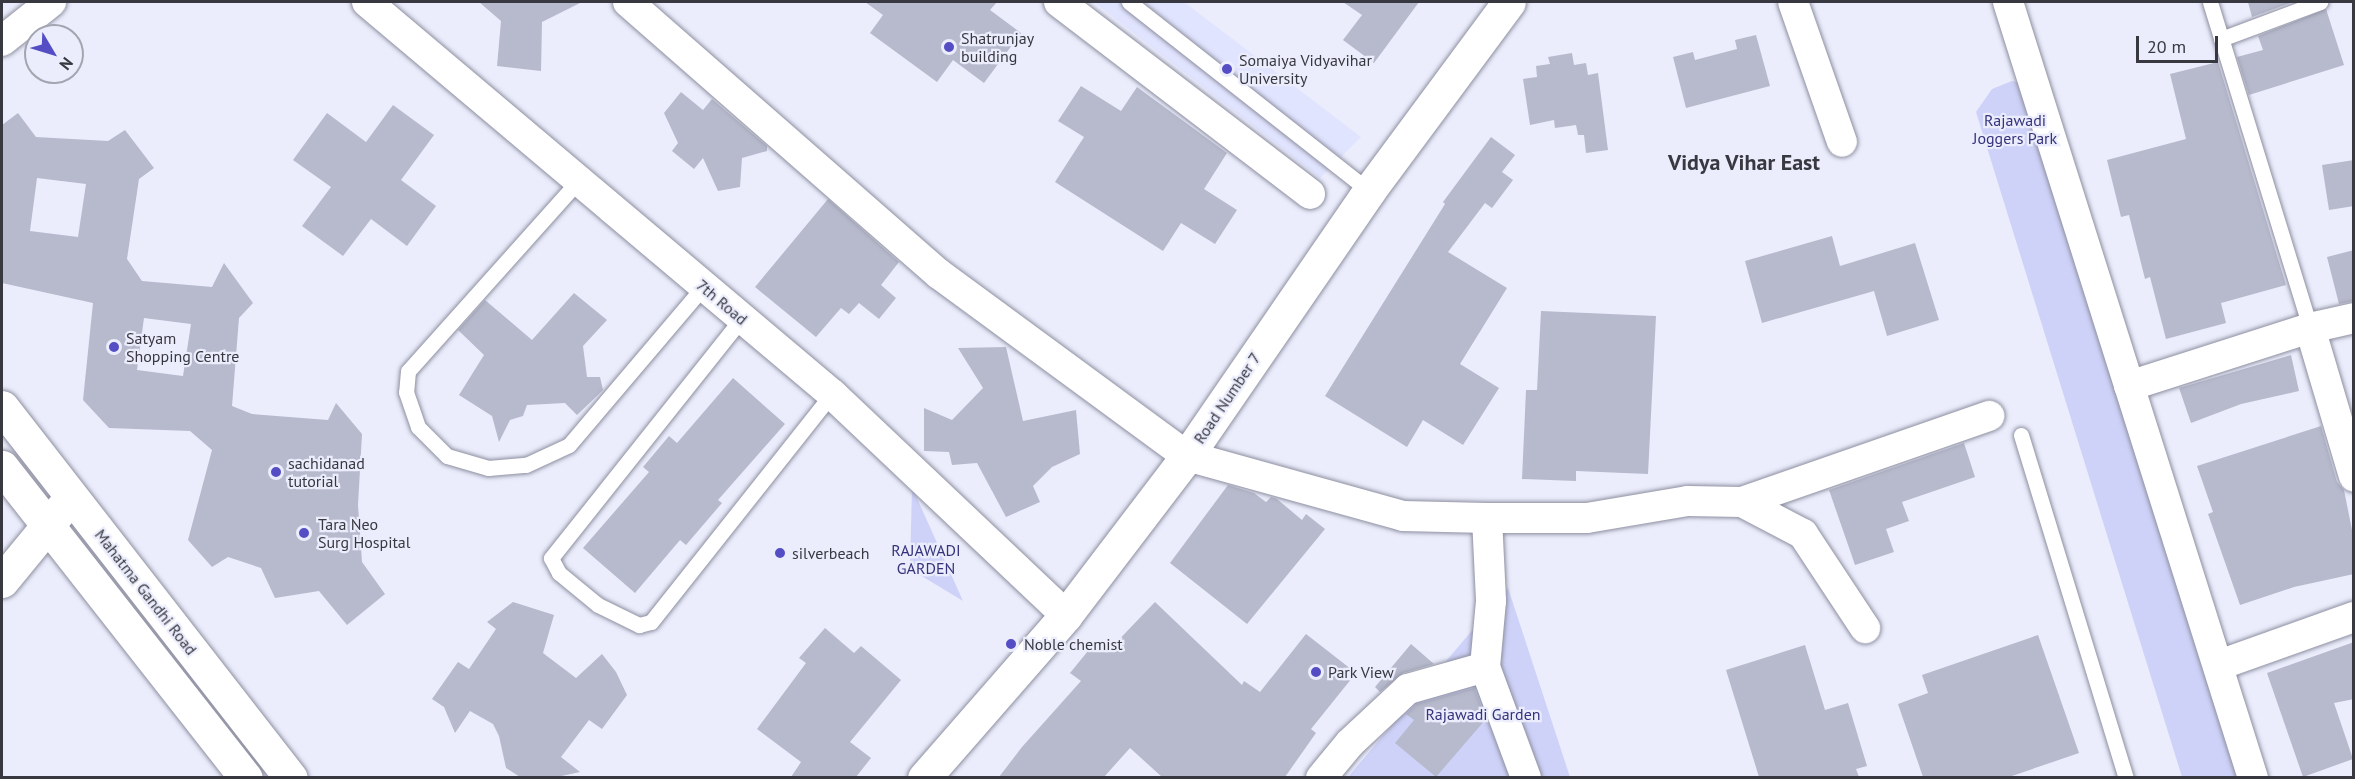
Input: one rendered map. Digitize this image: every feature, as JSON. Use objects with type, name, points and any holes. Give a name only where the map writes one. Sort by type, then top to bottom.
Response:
[{"type":"street","points":[[2,41],[51,2]]},
{"type":"street","name":"7th Road","points":[[367,2],[832,394],[1066,615]]},
{"type":"street","points":[[628,2],[939,274],[1187,456],[1402,516],[1587,518],[1688,501],[1742,502],[1989,416]]},
{"type":"street","points":[[1059,2],[1311,194]]},
{"type":"street","name":"Road Number 7","points":[[924,777],[1066,615],[1187,456],[1369,191],[1509,2]]},
{"type":"street","points":[[1793,2],[1842,142]]},
{"type":"street","points":[[2008,2],[2253,777]]},
{"type":"street","points":[[2129,386],[2310,328],[2354,318]]},
{"type":"street","points":[[2310,328],[2354,477]]},
{"type":"street","name":"Mahatma Gandhi Road","points":[[2,407],[291,777]]},
{"type":"street","points":[[2,467],[246,777]]},
{"type":"street","points":[[2,580],[71,496]]},
{"type":"street","points":[[1742,502],[1803,534],[1865,628]]},
{"type":"street","points":[[1487,518],[1491,601],[1485,667],[1526,777]]},
{"type":"street","points":[[2219,665],[2354,617]]},
{"type":"street","points":[[1321,777],[1350,743],[1408,689],[1485,667]]},
{"type":"lane","points":[[1129,2],[1369,191]]},
{"type":"lane","points":[[2210,2],[2310,328]]},
{"type":"lane","points":[[2221,39],[2320,2]]},
{"type":"lane","points":[[579,180],[408,371],[406,392],[418,427],[447,456],[488,468],[526,465],[569,445],[704,286]]},
{"type":"lane","points":[[741,318],[551,558],[559,573],[598,605],[639,625],[651,622],[832,394]]},
{"type":"lane","points":[[2020,435],[2126,777]]},
{"type":"shaded area","name":"Somaiya Vidyavihar University","points":[[1094,2],[1184,2],[1361,137],[1320,178]]},
{"type":"green space","name":"Rajawadi Joggers Park","points":[[2012,81],[2035,86],[2245,777],[2182,777],[1976,112],[1992,89]]},
{"type":"green space","name":"RAJAWADI GARDEN","points":[[912,487],[963,601],[910,569]]},
{"type":"green space","name":"Rajawadi Garden","points":[[1508,588],[1570,777],[1348,777]]},
{"type":"building","points":[[479,2],[582,2],[542,22],[541,71],[497,66],[501,21]]},
{"type":"building","name":"Shatrunjay building","points":[[865,2],[997,2],[990,10],[1021,33],[984,83],[953,60],[937,82],[870,33],[883,15]]},
{"type":"building","points":[[1343,2],[1419,2],[1374,63],[1343,40],[1362,15]]},
{"type":"building","points":[[2248,2],[2293,2],[2252,17]]},
{"type":"building","points":[[2326,9],[2344,65],[2249,95],[2237,57],[2263,50],[2258,36]]},
{"type":"building","points":[[1756,35],[1770,86],[1686,108],[1673,57],[1693,52],[1695,60],[1737,49],[1735,40]]},
{"type":"building","points":[[1572,53],[1574,65],[1586,63],[1588,75],[1598,73],[1608,150],[1586,153],[1584,135],[1578,135],[1576,125],[1555,128],[1554,120],[1530,125],[1523,79],[1537,77],[1536,66],[1550,64],[1548,57]]},
{"type":"building","points":[[2218,62],[2286,285],[2221,303],[2226,323],[2166,339],[2150,277],[2145,279],[2129,215],[2121,217],[2107,160],[2186,139],[2170,74]]},
{"type":"building","points":[[1081,86],[1121,111],[1137,87],[1227,153],[1204,189],[1237,210],[1215,244],[1181,223],[1163,251],[1055,182],[1084,137],[1058,121]]},
{"type":"building","points":[[681,92],[703,110],[712,99],[767,146],[767,151],[742,158],[740,187],[718,191],[703,158],[694,169],[672,151],[678,143],[664,113]]},
{"type":"building","points":[[393,105],[434,135],[401,180],[436,206],[407,246],[371,219],[343,256],[302,226],[331,187],[293,160],[327,113],[366,142]]},
{"type":"building","name":"Satyam Shopping Centre","points":[[18,113],[36,137],[108,141],[125,130],[154,168],[139,179],[127,259],[142,281],[212,287],[224,263],[253,303],[239,318],[232,406],[252,414],[328,420],[336,403],[362,434],[358,505],[362,562],[385,594],[347,625],[319,591],[275,598],[261,568],[228,557],[212,567],[188,540],[212,450],[190,431],[109,428],[83,400],[93,303],[2,283],[2,125]],"holes":[[[37,178],[86,184],[78,237],[30,231]],[[144,318],[191,324],[183,376],[137,370]]]},
{"type":"building","points":[[1491,137],[1515,155],[1502,172],[1513,180],[1492,208],[1485,203],[1448,252],[1507,288],[1460,364],[1499,388],[1463,445],[1423,420],[1407,447],[1325,396],[1445,204],[1443,202]]},
{"type":"building","points":[[2354,160],[2354,206],[2329,210],[2322,165]]},
{"type":"building","points":[[828,199],[899,262],[881,285],[896,298],[879,319],[859,303],[849,314],[841,308],[816,337],[755,287]]},
{"type":"building","points":[[1832,236],[1840,266],[1915,243],[1939,320],[1887,336],[1874,291],[1762,323],[1745,261]]},
{"type":"building","points":[[2354,250],[2354,301],[2339,304],[2327,257]]},
{"type":"building","points":[[574,293],[607,320],[583,346],[587,377],[600,377],[603,390],[577,415],[565,403],[527,405],[523,416],[510,420],[499,442],[492,416],[459,395],[484,355],[458,330],[485,300],[532,340]]},
{"type":"building","points":[[1541,311],[1656,316],[1648,474],[1576,471],[1576,481],[1522,479],[1526,390],[1537,390]]},
{"type":"building","points":[[1006,347],[1023,421],[1076,410],[1080,454],[1052,467],[1033,486],[1040,502],[1006,517],[977,463],[952,465],[949,452],[924,451],[924,408],[952,420],[983,388],[958,348]]},
{"type":"building","points":[[2291,355],[2299,391],[2241,404],[2191,423],[2179,388]]},
{"type":"building","points":[[733,378],[785,424],[718,500],[722,503],[686,545],[680,540],[635,593],[583,548],[649,472],[643,467],[669,436],[677,443]]},
{"type":"building","points":[[2321,426],[2337,482],[2344,490],[2354,540],[2354,574],[2294,587],[2240,605],[2208,514],[2213,512],[2197,466]]},
{"type":"building","points":[[1964,443],[1975,477],[1902,502],[1909,521],[1886,529],[1894,552],[1855,565],[1829,490]]},
{"type":"building","points":[[1228,485],[1254,493],[1266,502],[1271,497],[1277,499],[1302,520],[1306,514],[1325,529],[1247,624],[1170,563]]},
{"type":"building","points":[[513,602],[554,615],[543,653],[576,678],[602,654],[616,672],[627,695],[602,729],[589,720],[561,757],[580,772],[557,777],[520,777],[506,768],[499,736],[493,724],[470,711],[455,733],[444,707],[432,699],[458,662],[469,669],[496,629],[487,622]]},
{"type":"building","points":[[1155,602],[1242,685],[1244,681],[1260,692],[1306,634],[1356,673],[1311,729],[1316,733],[1285,777],[1162,777],[1130,748],[1104,777],[999,777],[1022,747],[1081,681],[1070,673],[1097,640],[1109,650]]},
{"type":"building","points":[[825,628],[854,653],[861,646],[901,680],[850,742],[871,758],[856,777],[791,777],[801,762],[757,729],[806,663],[799,658]]},
{"type":"building","points":[[2038,635],[2079,753],[2009,777],[1923,777],[1898,704],[1928,693],[1922,675]]},
{"type":"building","points":[[2354,642],[2354,699],[2334,703],[2353,759],[2303,777],[2267,673]]},
{"type":"building","points":[[1411,644],[1434,664],[1403,673],[1380,692],[1375,687]]},
{"type":"building","points":[[1805,645],[1825,710],[1848,703],[1867,766],[1856,769],[1859,777],[1759,777],[1726,670]]},
{"type":"building","points":[[1474,688],[1486,719],[1436,777],[1395,743],[1414,720],[1406,714],[1417,704]]},
{"type":"place","name":"Shatrunjay building","points":[[949,47]]},
{"type":"place","name":"Somaiya Vidyavihar University","points":[[1227,69]]},
{"type":"place","name":"Satyam Shopping Centre","points":[[114,347]]},
{"type":"place","name":"sachidanad tutorial","points":[[276,472]]},
{"type":"place","name":"Tara Neo Surg Hospital","points":[[304,533]]},
{"type":"place","name":"silverbeach","points":[[780,553]]},
{"type":"place","name":"Noble chemist","points":[[1011,644]]},
{"type":"place","name":"Park View","points":[[1316,672]]},
{"type":"district","name":"Vidya Vihar East","points":[[1744,163]]}]
